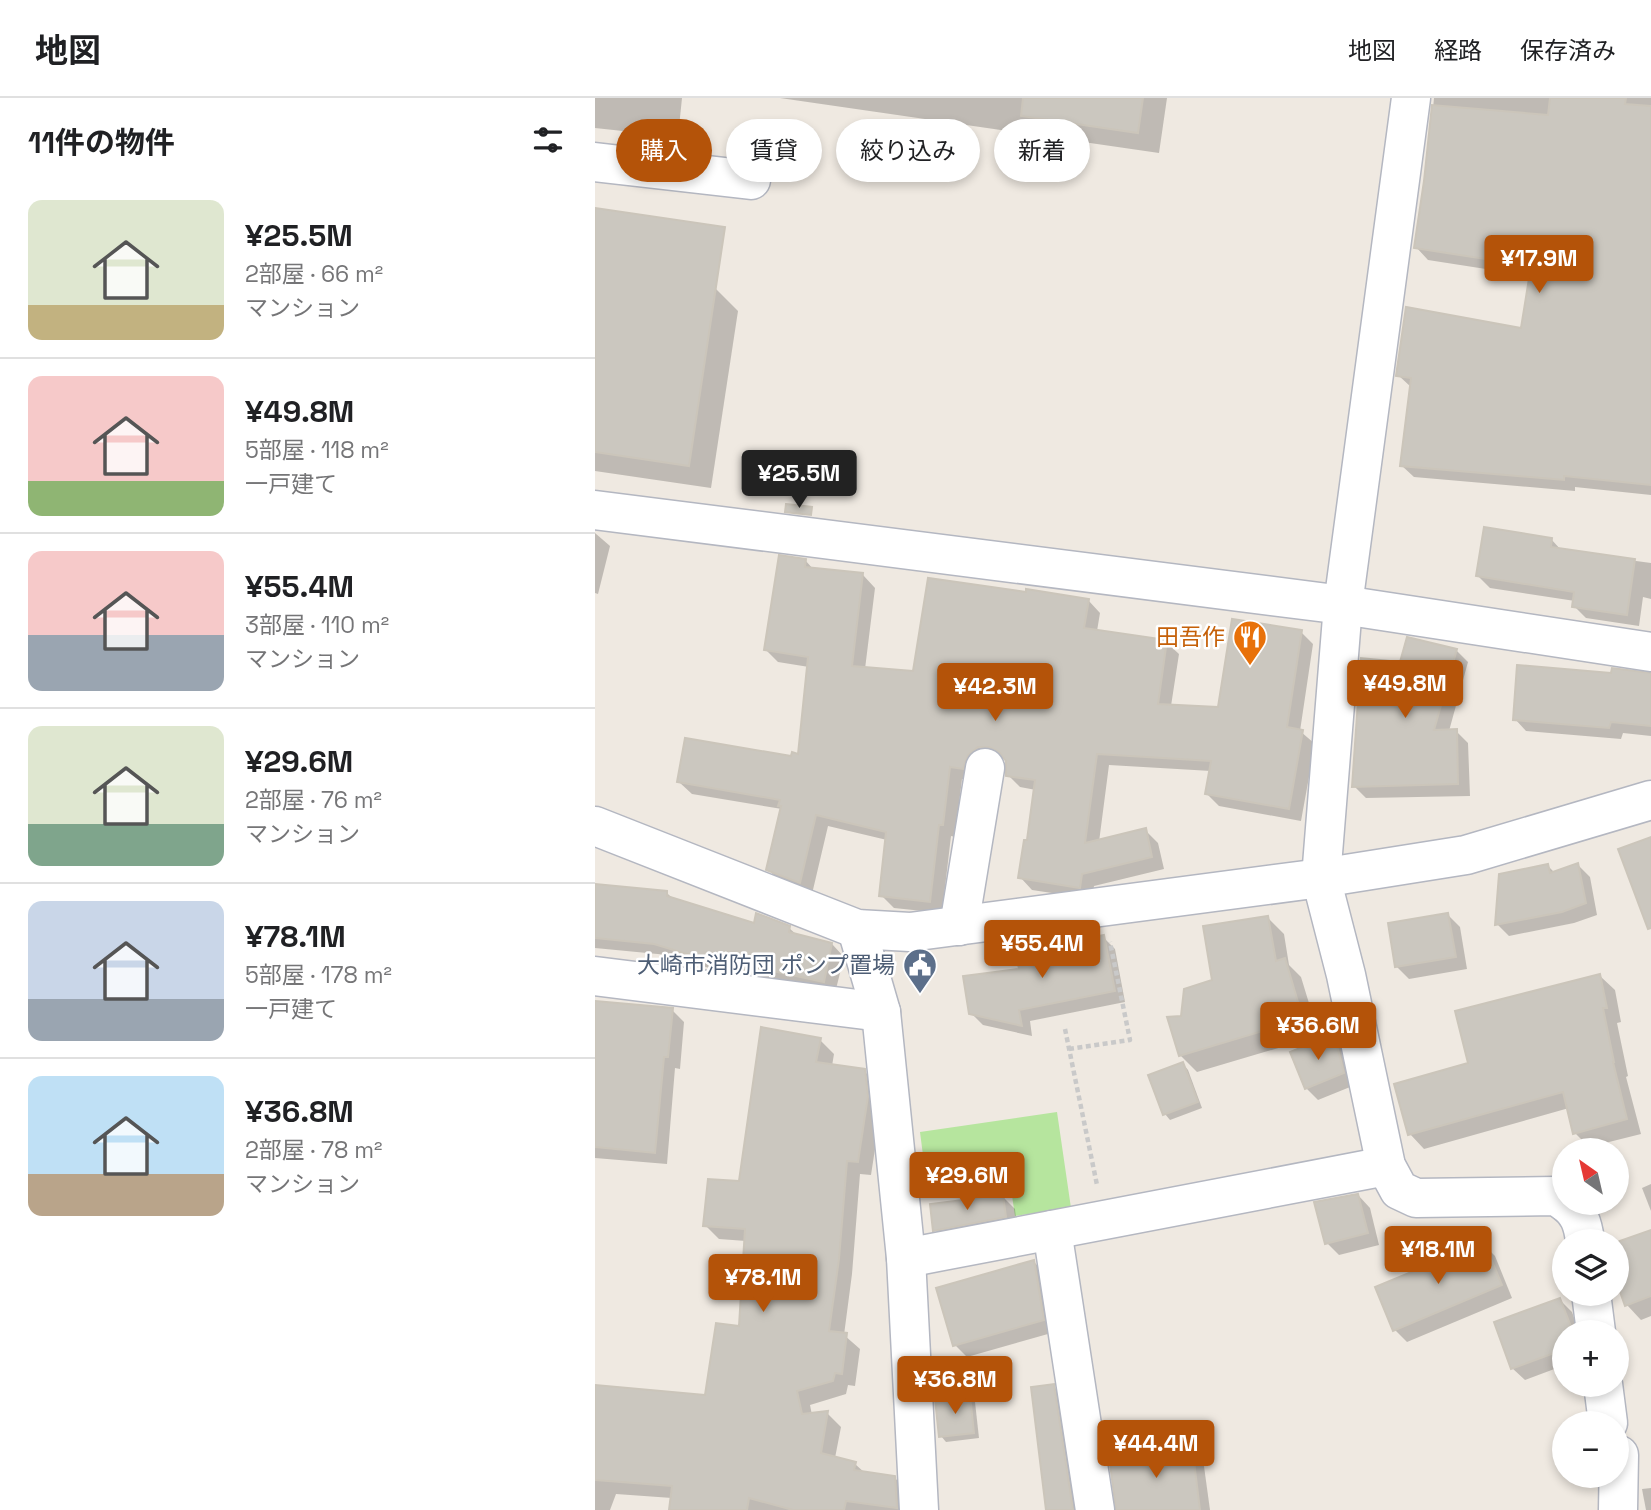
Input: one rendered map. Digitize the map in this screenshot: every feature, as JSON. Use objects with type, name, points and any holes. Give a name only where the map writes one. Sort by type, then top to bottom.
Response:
[{"type":"street","points":[[1411,98],[1343,605],[1321,878],[1346,975],[1386,1166],[1399,1190],[1416,1198],[1552,1196]]},
{"type":"street","points":[[595,162],[726,177]]},
{"type":"street","points":[[595,510],[1343,605],[1651,652]]},
{"type":"street","points":[[960,926],[985,768]]},
{"type":"street","points":[[595,826],[857,929],[910,932],[1321,878],[1466,855],[1651,800]]},
{"type":"street","points":[[857,929],[881,1013],[906,1258],[919,1510]]},
{"type":"street","points":[[595,976],[881,1013]]},
{"type":"street","points":[[906,1258],[1386,1166]]},
{"type":"street","points":[[1052,1230],[1095,1510]]},
{"type":"street","points":[[1618,1510],[1620,1488]]},
{"type":"path","points":[[1069,1049],[1130,1040],[1103,906]]},
{"type":"path","points":[[1065,1030],[1104,1220]]},
{"type":"green space","points":[[1057,1112],[1071,1208],[1015,1216],[1010,1182],[928,1194],[920,1132]]},
{"type":"building","points":[[1023,98],[1143,98],[1138,133],[1090,126],[1090,119],[1042,119],[1021,116]]},
{"type":"building","points":[[1550,98],[1626,98],[1625,104],[1651,106],[1651,485],[1564,476],[1564,480],[1400,466],[1411,378],[1396,376],[1406,307],[1521,328],[1531,266],[1414,248],[1432,105],[1548,115]]},
{"type":"building","points":[[595,208],[725,227],[689,466],[595,452]]},
{"type":"building","points":[[786,504],[812,507],[811,515],[785,512]]},
{"type":"building","points":[[1484,527],[1552,538],[1551,547],[1635,559],[1627,615],[1572,607],[1574,592],[1476,576]]},
{"type":"building","points":[[779,555],[806,559],[805,567],[863,573],[852,666],[913,671],[928,578],[1089,599],[1084,628],[1167,640],[1158,704],[1218,707],[1232,619],[1302,630],[1287,727],[1303,730],[1289,809],[1205,794],[1211,761],[1097,754],[1085,843],[1146,828],[1152,857],[1082,874],[1080,888],[1018,878],[1024,840],[1027,840],[1035,780],[1006,776],[1006,761],[999,752],[989,747],[978,747],[968,755],[963,769],[950,767],[943,825],[939,825],[930,902],[879,896],[886,832],[816,815],[800,883],[766,870],[781,806],[778,806],[780,800],[677,782],[685,738],[791,756],[792,752],[798,754],[808,657],[764,650]]},
{"type":"building","points":[[1407,637],[1457,649],[1434,730],[1457,729],[1458,784],[1352,787],[1361,658],[1400,662]]},
{"type":"building","points":[[1517,665],[1611,673],[1612,668],[1651,673],[1651,726],[1611,722],[1609,728],[1513,720]]},
{"type":"building","points":[[1651,837],[1651,928],[1648,929],[1618,849]]},
{"type":"building","points":[[1578,863],[1586,903],[1562,912],[1495,925],[1499,874],[1548,864],[1550,873]]},
{"type":"building","points":[[595,884],[667,891],[667,896],[754,923],[756,913],[790,926],[789,932],[832,943],[824,982],[759,968],[757,974],[749,973],[654,944],[595,938]]},
{"type":"building","points":[[1448,913],[1456,957],[1395,967],[1388,923]]},
{"type":"building","points":[[1268,916],[1276,961],[1285,958],[1303,1019],[1179,1056],[1167,1017],[1181,1016],[1184,989],[1212,980],[1203,926]]},
{"type":"building","points":[[1104,935],[1115,991],[1019,1010],[1022,1026],[969,1014],[963,976],[1019,969],[1016,953]]},
{"type":"building","points":[[1600,974],[1613,1062],[1627,1119],[1573,1134],[1563,1092],[1408,1135],[1394,1084],[1468,1063],[1455,1011]]},
{"type":"building","points":[[595,1001],[673,1008],[668,1057],[664,1057],[655,1153],[595,1147]]},
{"type":"building","points":[[761,1027],[821,1038],[816,1062],[865,1069],[868,1096],[858,1162],[847,1161],[839,1259],[829,1331],[847,1333],[842,1374],[835,1373],[833,1381],[797,1391],[802,1414],[828,1411],[821,1453],[856,1462],[854,1470],[895,1476],[897,1508],[846,1501],[844,1510],[793,1510],[749,1498],[747,1510],[669,1510],[672,1486],[595,1480],[595,1385],[705,1395],[716,1323],[739,1326],[745,1229],[703,1226],[708,1179],[739,1181]]},
{"type":"building","points":[[1334,1034],[1344,1073],[1305,1089],[1290,1052]]},
{"type":"building","points":[[1183,1062],[1198,1102],[1163,1115],[1148,1075]]},
{"type":"building","points":[[1358,1194],[1368,1233],[1325,1244],[1314,1202]]},
{"type":"building","points":[[1003,1195],[1006,1217],[933,1231],[930,1204]]},
{"type":"building","points":[[1651,1230],[1651,1296],[1629,1304],[1629,1238]]},
{"type":"building","points":[[1484,1242],[1502,1285],[1393,1331],[1375,1287]]},
{"type":"building","points":[[1034,1260],[1044,1320],[953,1346],[936,1288]]},
{"type":"building","points":[[1552,1301],[1552,1306],[1563,1306],[1568,1320],[1552,1320],[1552,1354],[1511,1369],[1494,1322]]},
{"type":"building","points":[[1054,1384],[1073,1510],[1046,1510],[1031,1387]]},
{"type":"building","points":[[970,1395],[974,1433],[939,1437],[935,1399]]},
{"type":"building","points":[[1192,1445],[1200,1510],[1116,1510],[1109,1456]]},
{"type":"place","name":"田吾作","points":[[1250,667]]},
{"type":"place","name":"大崎市消防団 ポンプ置場","points":[[920,995]]}]
